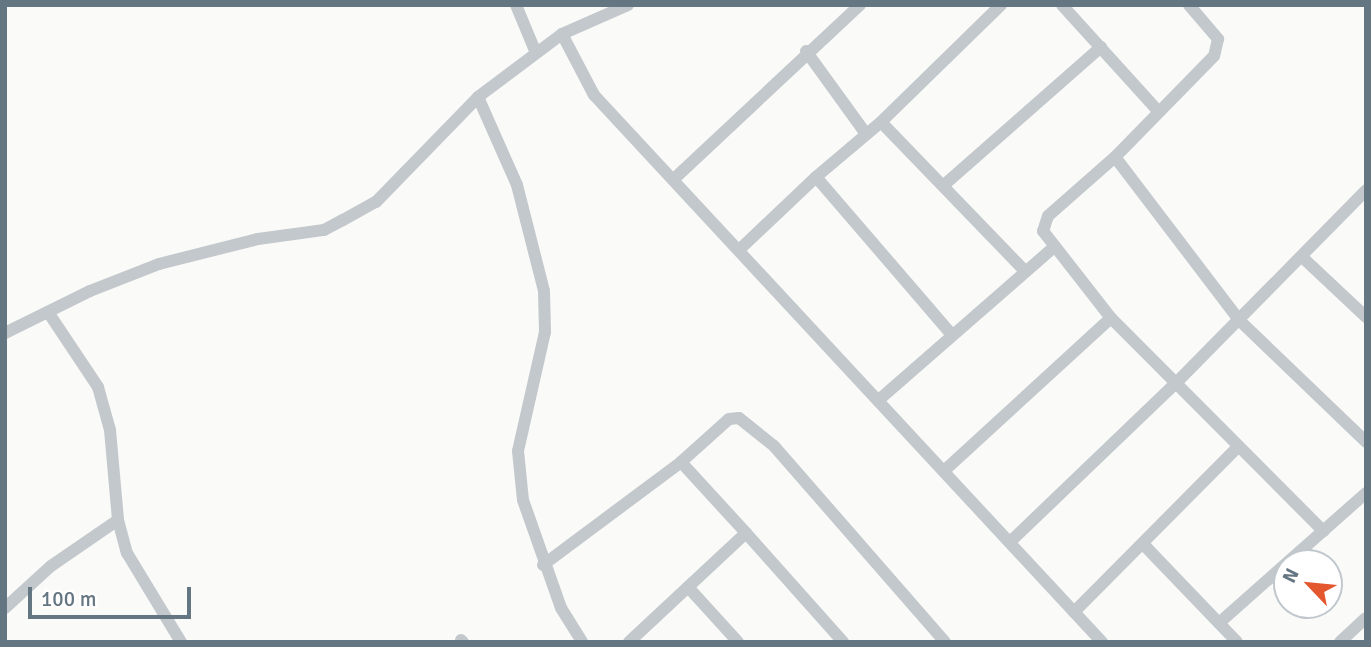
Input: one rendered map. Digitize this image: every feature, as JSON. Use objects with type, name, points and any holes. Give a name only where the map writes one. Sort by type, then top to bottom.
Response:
[{"type":"street","points":[[516,5],[536,54]]},
{"type":"street","points":[[5,333],[159,264],[258,239],[324,230],[376,202],[478,97],[562,34],[628,5]]},
{"type":"street","points":[[676,178],[806,51],[860,5]]},
{"type":"street","points":[[739,250],[816,177],[881,122],[1000,5]]},
{"type":"street","points":[[1062,5],[1159,113]]},
{"type":"street","points":[[1189,5],[1218,39],[1219,46],[1115,157],[1048,216],[1043,232],[1111,318],[1237,448],[1323,531]]},
{"type":"street","points":[[562,34],[582,78],[594,95],[676,178],[739,250],[881,398],[1102,642]]},
{"type":"street","points":[[944,185],[1101,47]]},
{"type":"street","points":[[806,51],[866,134]]},
{"type":"street","points":[[478,97],[517,185],[544,291],[545,332],[518,450],[523,500],[543,565],[561,608],[582,642]]},
{"type":"street","points":[[881,122],[1024,270]]},
{"type":"street","points":[[1115,157],[1239,320],[1366,442]]},
{"type":"street","points":[[816,177],[952,335]]},
{"type":"street","points":[[1010,542],[1176,383],[1366,190]]},
{"type":"street","points":[[881,398],[1024,270],[1054,247]]},
{"type":"street","points":[[1302,257],[1366,317]]},
{"type":"street","points":[[48,312],[98,387],[104,403],[118,520],[133,566],[181,642]]},
{"type":"street","points":[[945,470],[1111,318]]},
{"type":"street","points":[[543,565],[681,462],[729,419],[749,421],[941,640]]},
{"type":"street","points":[[1074,612],[1144,545],[1237,448]]},
{"type":"street","points":[[681,462],[843,642]]},
{"type":"street","points":[[1219,623],[1366,493]]},
{"type":"street","points":[[5,608],[51,566],[118,520]]},
{"type":"street","points":[[629,642],[746,533]]},
{"type":"street","points":[[1144,545],[1237,642]]},
{"type":"street","points":[[688,587],[738,642]]},
{"type":"street","points":[[1340,642],[1366,618]]}]
